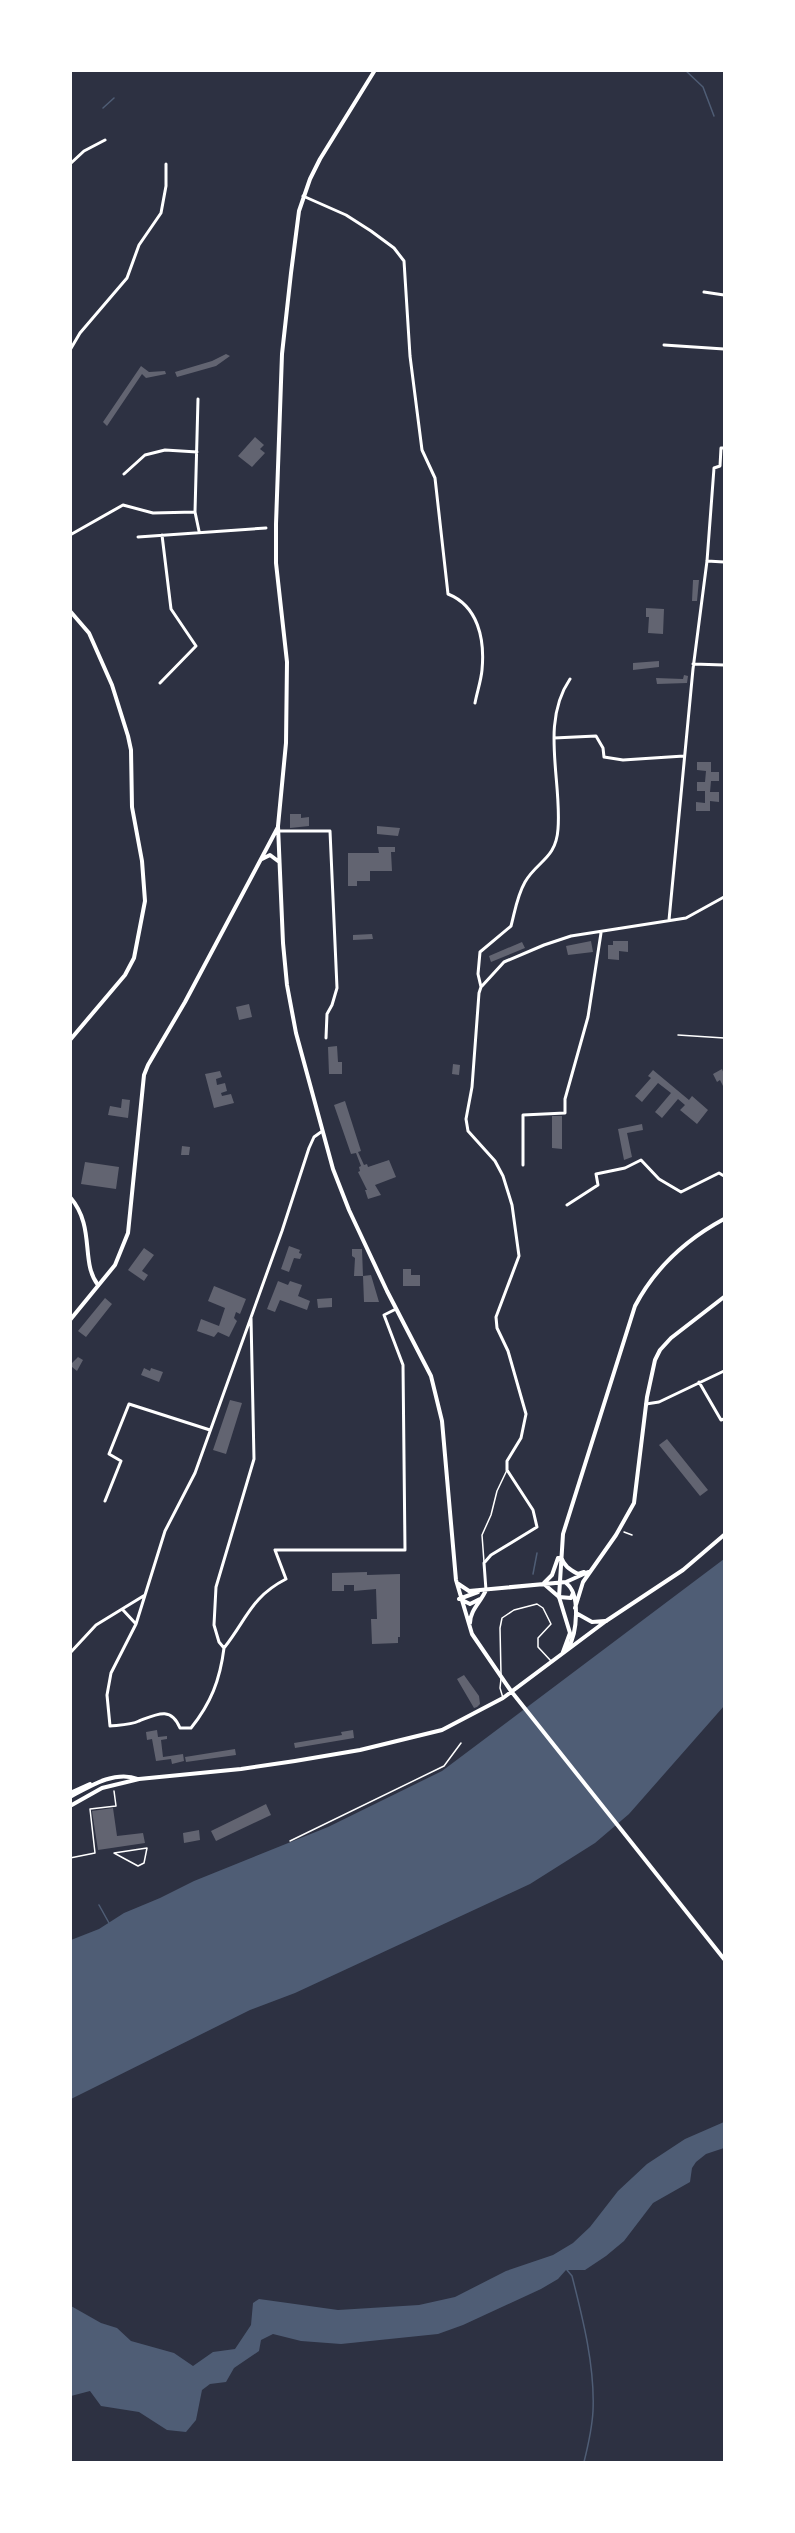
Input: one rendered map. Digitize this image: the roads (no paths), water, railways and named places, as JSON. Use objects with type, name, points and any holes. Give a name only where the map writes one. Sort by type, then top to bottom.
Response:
[{"type":"main road","points":[[375,70],[320,159],[303,196],[296,224],[282,354],[276,563],[287,662],[288,698],[278,829],[287,985],[296,1033],[321,1132],[349,1210],[431,1376],[439,1402],[444,1433],[456,1583],[459,1599],[472,1634],[511,1691],[724,1959]]},
{"type":"main road","points":[[70,611],[90,633],[112,685],[128,736],[131,750],[132,807],[142,861],[145,901],[134,958],[125,975],[70,1040]]},
{"type":"main road","points":[[70,1320],[115,1265],[128,1233],[144,1075],[148,1065],[185,1002],[208,954],[278,829]]},
{"type":"main road","points":[[261,859],[274,856],[280,863]]},
{"type":"main road","points":[[70,1197],[79,1207],[85,1226],[90,1272],[98,1285]]},
{"type":"main road","points":[[560,1656],[569,1641],[569,1625],[559,1597],[558,1582],[563,1534],[635,1306],[652,1278],[679,1249],[724,1219]]},
{"type":"main road","points":[[560,1656],[569,1647],[575,1631],[576,1611],[583,1582],[616,1535],[634,1503],[646,1404],[651,1376],[660,1350],[724,1297]]},
{"type":"main road","points":[[70,1806],[102,1788],[139,1779],[241,1769],[360,1750],[442,1730],[503,1698],[606,1621],[683,1570],[724,1534]]},
{"type":"main road","points":[[560,1553],[563,1564],[571,1570],[578,1574],[590,1571]]},
{"type":"main road","points":[[544,1583],[552,1575],[560,1553]]},
{"type":"main road","points":[[456,1583],[469,1591],[486,1590],[566,1582],[590,1571]]},
{"type":"main road","points":[[566,1582],[572,1587],[576,1611],[592,1622],[606,1621]]},
{"type":"main road","points":[[544,1583],[559,1597],[571,1598],[573,1593]]},
{"type":"main road","points":[[472,1634],[470,1619],[472,1612],[486,1590]]},
{"type":"main road","points":[[459,1599],[486,1590]]},
{"type":"main road","points":[[459,1599],[463,1603],[470,1604],[483,1598]]},
{"type":"main road","points":[[569,1625],[575,1631],[588,1634]]},
{"type":"main road","points":[[70,1795],[94,1784],[127,1776],[139,1779]]},
{"type":"street","points":[[70,164],[84,151],[105,140]]},
{"type":"street","points":[[70,350],[80,333],[127,278],[139,245],[161,213],[166,186],[166,164]]},
{"type":"street","points":[[303,196],[346,215],[371,231],[394,248],[404,261],[410,356],[422,450],[435,478],[448,594],[460,599],[473,612],[481,641],[482,670],[475,703]]},
{"type":"street","points":[[704,292],[724,295]]},
{"type":"street","points":[[664,345],[724,349]]},
{"type":"street","points":[[198,399],[195,512],[199,531]]},
{"type":"street","points":[[669,920],[693,664],[707,561],[714,468],[720,466],[721,448],[724,448]]},
{"type":"street","points":[[124,474],[145,455],[165,450],[196,453]]},
{"type":"street","points":[[70,535],[123,505],[153,513],[195,512]]},
{"type":"street","points":[[138,537],[266,528]]},
{"type":"street","points":[[160,683],[195,646],[171,609],[162,535]]},
{"type":"street","points":[[707,561],[724,562]]},
{"type":"street","points":[[693,664],[724,665]]},
{"type":"street","points":[[481,987],[478,974],[480,952],[511,926],[513,911],[526,881],[551,855],[558,830],[554,738],[558,708],[564,687],[570,679]]},
{"type":"street","points":[[554,738],[596,736],[603,747],[604,757],[622,760],[685,756]]},
{"type":"street","points":[[278,829],[330,831],[337,988],[327,1014],[326,1038]]},
{"type":"street","points":[[486,1590],[484,1563],[491,1555],[537,1527],[533,1510],[519,1485],[507,1470],[507,1461],[521,1438],[526,1414],[496,1317],[519,1256],[512,1205],[503,1176],[495,1161],[468,1131],[466,1119],[472,1087],[481,987],[504,962],[562,939],[686,918],[724,897]]},
{"type":"street","points":[[523,1166],[523,1115],[565,1113],[565,1099],[588,1017],[601,933]]},
{"type":"street","points":[[321,1132],[314,1137],[309,1148],[195,1473],[165,1531],[136,1624],[111,1673],[107,1695],[110,1726],[138,1722],[147,1717],[165,1713],[176,1719],[180,1728],[191,1728],[214,1694],[224,1648],[237,1632],[255,1600],[286,1579],[275,1550],[405,1550],[403,1365],[384,1315],[396,1309]]},
{"type":"street","points":[[567,1205],[598,1185],[596,1174],[625,1168],[641,1160],[659,1179],[681,1192],[719,1173],[724,1176]]},
{"type":"street","points":[[224,1648],[219,1642],[214,1625],[216,1587],[254,1459],[251,1318]]},
{"type":"street","points":[[646,1404],[659,1402],[724,1371]]},
{"type":"street","points":[[699,1382],[721,1420],[724,1419]]},
{"type":"street","points":[[105,1501],[122,1461],[109,1454],[129,1404],[210,1430]]},
{"type":"street","points":[[70,1653],[96,1625],[147,1594]]},
{"type":"street","points":[[123,1610],[136,1624]]},
{"type":"lane","points":[[678,1035],[724,1038]]},
{"type":"lane","points":[[484,1563],[482,1535],[507,1470]]},
{"type":"lane","points":[[503,1698],[500,1688],[502,1618],[514,1610],[537,1605],[543,1608],[551,1624],[538,1638],[538,1647],[552,1662]]},
{"type":"water","points":[[724,1559],[724,1706],[629,1814],[595,1843],[530,1884],[295,1993],[250,2010],[71,2099],[71,1940],[99,1929],[124,1913],[194,1881],[328,1827],[442,1771]]},
{"type":"water","points":[[724,2122],[724,2148],[706,2154],[696,2162],[692,2168],[690,2182],[653,2203],[624,2241],[606,2256],[585,2270],[566,2270],[558,2279],[541,2289],[463,2325],[438,2334],[341,2344],[301,2341],[273,2334],[261,2340],[259,2351],[234,2368],[226,2382],[210,2384],[202,2390],[196,2420],[186,2432],[167,2430],[139,2412],[101,2406],[90,2391],[71,2396],[71,2306],[101,2323],[117,2328],[131,2341],[174,2353],[193,2366],[213,2352],[235,2349],[251,2325],[253,2303],[259,2299],[338,2310],[419,2305],[455,2297],[506,2271],[553,2255],[573,2243],[590,2227],[618,2191],[647,2164],[685,2139]]},
{"type":"waterway","points":[[685,70],[703,87],[714,116]]},
{"type":"waterway","points":[[103,108],[114,98]]},
{"type":"waterway","points":[[533,1574],[537,1553]]},
{"type":"waterway","points":[[99,1905],[109,1923]]},
{"type":"waterway","points":[[567,2270],[572,2276],[580,2309],[592,2377],[592,2418],[584,2462]]}]
